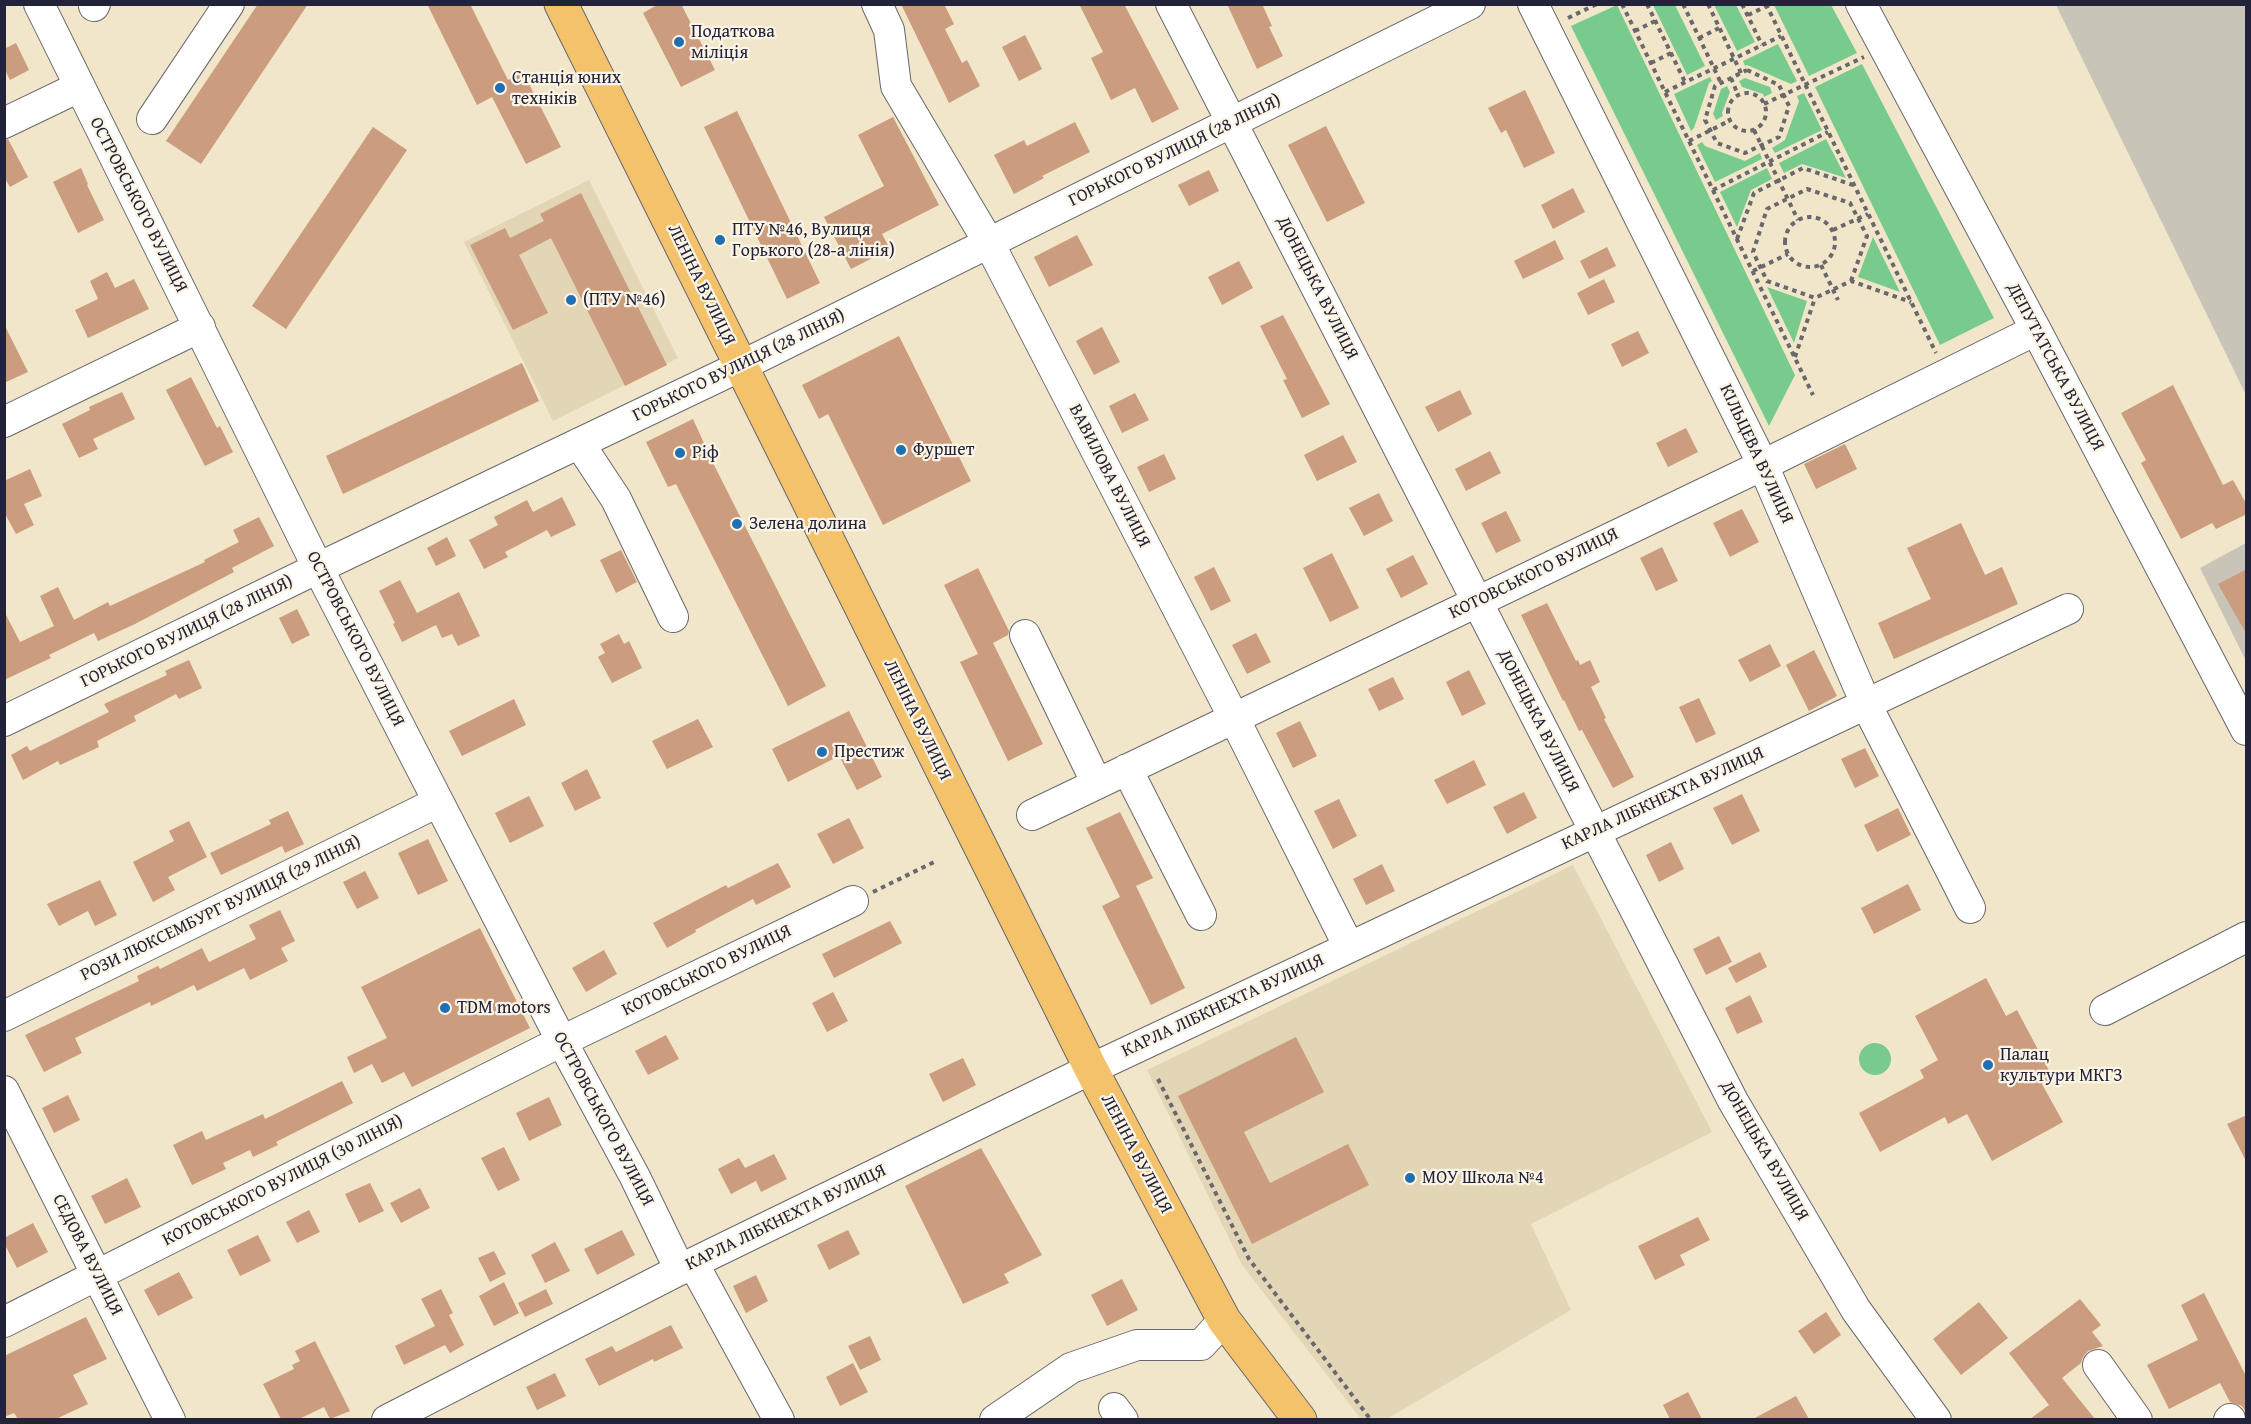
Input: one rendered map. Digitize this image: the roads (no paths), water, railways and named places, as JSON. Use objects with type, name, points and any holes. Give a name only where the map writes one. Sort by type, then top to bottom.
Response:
[{"type":"main road","name":"ЛЕНІНА ВУЛИЦЯ","points":[[561,4],[1091,1069],[1224,1320],[1300,1419]]},
{"type":"street","name":"ОСТРОВСЬКОГО ВУЛИЦЯ","points":[[39,4],[318,568],[562,1041],[686,1266],[779,1419]]},
{"type":"street","points":[[152,119],[229,4]]},
{"type":"street","name":"ВАВИЛОВА ВУЛИЦЯ","points":[[878,4],[889,30],[896,86],[989,243],[1234,718],[1349,947]]},
{"type":"street","name":"ДОНЕЦЬКА ВУЛИЦЯ","points":[[1171,4],[1733,1101],[1856,1310],[1936,1419]]},
{"type":"street","name":"ГОРЬКОГО ВУЛИЦЯ (28 ЛIНIЯ)","points":[[4,721],[741,366],[1470,4]]},
{"type":"street","name":"ДЕПУТАТСЬКА ВУЛИЦЯ","points":[[1861,4],[2247,730]]},
{"type":"street","name":"КІЛЬЦЕВА ВУЛИЦЯ","points":[[1539,17],[1763,465],[1866,704],[1970,908]]},
{"type":"street","points":[[4,123],[79,87]]},
{"type":"street","points":[[4,422],[200,327]]},
{"type":"street","name":"КОТОВСЬКОГО ВУЛИЦЯ","points":[[1032,815],[1763,465],[2036,330]]},
{"type":"street","points":[[579,443],[616,499],[673,617]]},
{"type":"street","name":"КАРЛА ЛІБКНЕХТА ВУЛИЦЯ","points":[[387,1419],[686,1266],[1091,1069],[2068,609]]},
{"type":"street","points":[[1025,635],[1097,784]]},
{"type":"street","points":[[1127,770],[1201,915]]},
{"type":"street","name":"РОЗИ ЛЮКСЕМБУРГ ВУЛИЦЯ (29 ЛIНIЯ)","points":[[4,1016],[438,802]]},
{"type":"street","name":"КОТОВСЬКОГО ВУЛИЦЯ","points":[[562,1041],[853,901]]},
{"type":"street","points":[[2106,1010],[2247,937]]},
{"type":"street","name":"КОТОВСЬКОГО ВУЛИЦЯ (30 ЛIНIЯ)","points":[[4,1322],[562,1041]]},
{"type":"street","name":"СЕДОВА ВУЛИЦЯ","points":[[4,1091],[170,1419]]},
{"type":"street","points":[[995,1419],[1071,1368],[1137,1345],[1201,1345],[1224,1320]]},
{"type":"street","points":[[2098,1365],[2137,1419]]},
{"type":"place","name":"Податкова міліція","points":[[679,42]]},
{"type":"place","name":"Станція юних техніків","points":[[500,88]]},
{"type":"place","name":"ПТУ №46, Вулиця Горького (28-а лінія)","points":[[720,240]]},
{"type":"place","name":"(ПТУ №46)","points":[[571,300]]},
{"type":"place","name":"Фуршет","points":[[901,450]]},
{"type":"place","name":"Ріф","points":[[680,453]]},
{"type":"place","name":"Зелена долина","points":[[737,524]]},
{"type":"place","name":"Престиж","points":[[822,752]]},
{"type":"place","name":"TDM motors","points":[[445,1008]]},
{"type":"place","name":"Палац культури МКГЗ","points":[[1988,1065]]},
{"type":"place","name":"МОУ Школа №4","points":[[1410,1178]]}]
